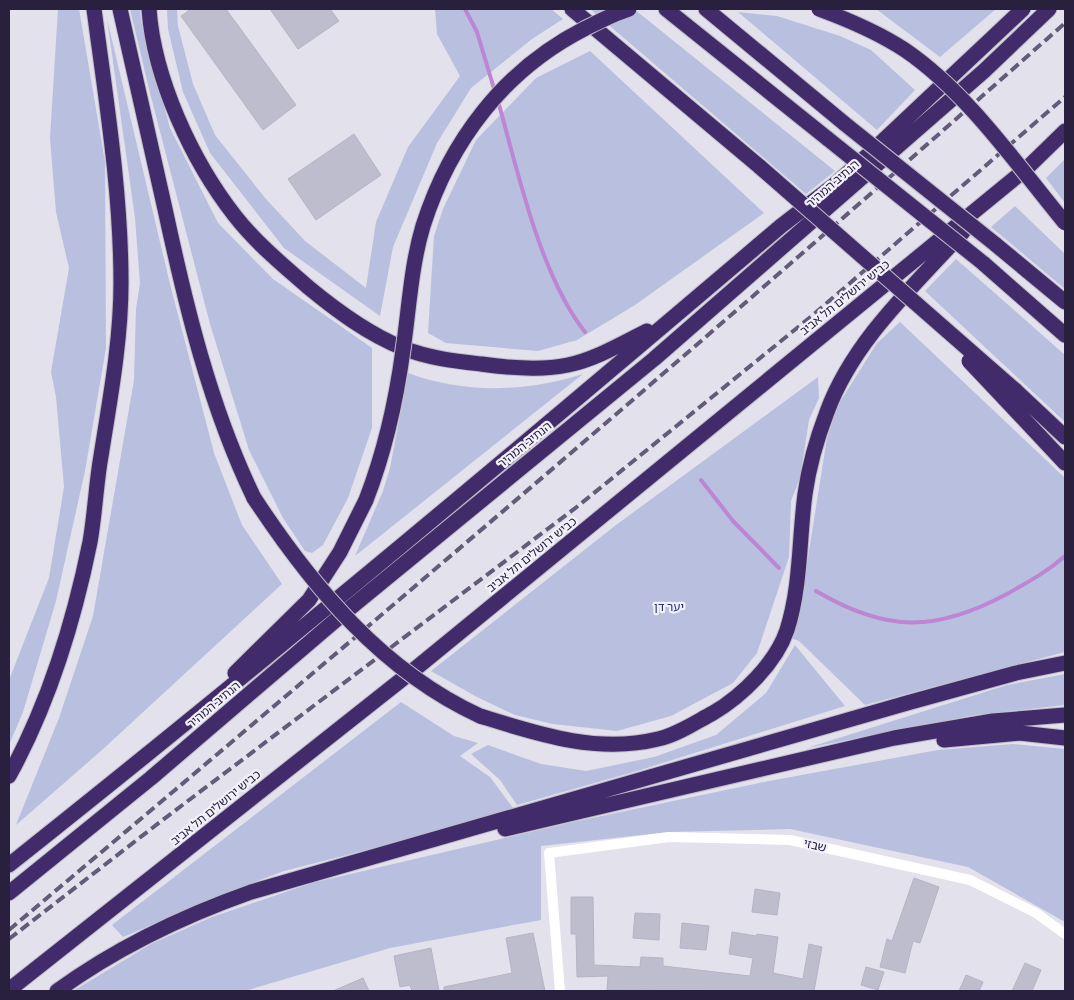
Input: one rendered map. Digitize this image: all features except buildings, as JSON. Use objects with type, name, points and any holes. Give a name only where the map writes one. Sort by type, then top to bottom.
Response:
[{"type":"highway","points":[[9,776],[42,706],[69,624],[90,540],[94,497],[114,373],[121,284],[119,228],[116,182],[94,9]]},
{"type":"highway","points":[[120,9],[176,260],[196,338],[235,458],[254,498],[309,577],[354,627],[402,668],[451,703],[480,716],[567,741],[629,744],[660,739],[728,704],[745,691],[773,655],[786,632],[798,577],[806,492],[811,465],[828,409],[839,386],[852,362],[878,326],[999,191]]},
{"type":"highway","points":[[149,9],[154,47],[173,106],[207,176],[235,216],[283,266],[331,306],[379,337],[428,356],[498,367],[540,368],[567,365],[598,356],[673,318]]},
{"type":"highway","points":[[572,9],[760,167],[906,295],[1009,394],[1065,437]]},
{"type":"highway","points":[[171,737],[309,600],[340,552],[366,500],[390,430],[414,264],[423,227],[457,148],[472,124],[498,92],[530,63],[576,33],[629,9]]},
{"type":"highway","points":[[666,9],[983,263],[1065,335]]},
{"type":"highway","points":[[706,9],[1065,302]]},
{"type":"highway","points":[[819,9],[878,35],[906,51],[932,72],[965,102],[1065,223]]},
{"type":"highway","points":[[9,865],[171,737],[847,173],[1023,9]]},
{"type":"highway","name":"הנתיב המהיר","points":[[9,892],[146,782],[344,613],[654,359],[984,71],[1050,9]]},
{"type":"highway","name":"כביש ירושלים תל אביב","points":[[9,990],[423,663],[999,191],[1065,131]]},
{"type":"highway","points":[[1009,394],[1065,463]]},
{"type":"highway","points":[[56,991],[122,951],[197,913],[252,892],[926,697],[1016,674],[1065,664]]},
{"type":"highway","points":[[314,874],[894,738],[993,721],[1065,715]]},
{"type":"highway","points":[[730,776],[963,737],[1020,734],[1065,738]]},
{"type":"street","name":"שבזי","points":[[560,991],[549,853],[669,837],[790,840],[970,880],[1036,913],[1065,934]]},
{"type":"green space","points":[[58,9],[79,9],[105,162],[106,348],[85,471],[56,601],[23,712],[9,745],[9,680],[49,578],[64,487],[56,397],[51,372],[69,268],[56,212],[50,138]]},
{"type":"green space","points":[[130,9],[140,9],[141,21],[170,128],[218,223],[273,279],[372,348],[372,428],[348,498],[323,545],[312,553],[305,551],[283,518],[249,450],[210,324]]},
{"type":"green space","points":[[167,9],[177,9],[178,26],[193,84],[215,135],[266,199],[305,241],[366,288],[376,222],[408,147],[460,76],[437,34],[435,9],[551,9],[563,19],[532,39],[471,88],[437,143],[393,247],[380,316],[284,248],[210,153],[183,92],[168,29]]},
{"type":"green space","points":[[590,9],[634,9],[835,171],[806,194]]},
{"type":"green space","points":[[876,9],[996,9],[940,57]]},
{"type":"green space","points":[[738,12],[777,16],[840,36],[871,50],[915,90],[877,130]]},
{"type":"green space","points":[[107,19],[170,284],[214,453],[242,525],[282,584],[102,750],[16,825],[59,718],[93,616],[134,380],[136,309],[140,283],[135,218]]},
{"type":"green space","points":[[590,51],[764,213],[635,305],[577,340],[538,351],[446,343],[428,333],[434,236],[443,209],[476,140],[536,78]]},
{"type":"green space","points":[[1065,159],[1065,203],[1046,178]]},
{"type":"green space","points":[[1015,206],[1065,254],[1065,289],[991,227]]},
{"type":"green space","points":[[956,259],[1065,355],[1065,422],[925,291]]},
{"type":"green space","points":[[900,322],[1065,478],[1065,652],[865,705],[799,641],[791,638],[801,601],[827,438],[838,405],[877,343]]},
{"type":"green space","points":[[408,373],[451,385],[496,388],[540,384],[583,374],[355,556],[383,491],[390,468]]},
{"type":"green space","name":"יער דן","points":[[818,377],[819,398],[809,420],[800,478],[791,501],[789,557],[757,653],[733,683],[671,716],[617,731],[553,724],[515,715],[475,696],[431,671],[616,525]]},
{"type":"green space","points":[[795,645],[845,706],[637,771],[517,805],[500,780],[471,754],[488,745],[541,764],[586,771],[654,757],[716,735],[766,693]]},
{"type":"green space","points":[[1065,674],[1065,705],[975,715],[807,748],[1007,685]]},
{"type":"green space","points":[[401,702],[454,736],[478,743],[460,756],[490,777],[516,812],[284,871],[228,892],[123,937],[112,925]]},
{"type":"green space","points":[[1013,744],[1065,749],[1065,922],[968,867],[790,829],[669,832],[541,846],[541,920],[390,948],[245,991],[73,991],[151,944],[212,917],[312,883],[573,822],[769,781],[938,750]]},
{"type":"waterway","points":[[465,9],[477,32],[495,92]]},
{"type":"waterway","points":[[498,101],[522,190],[543,253],[569,309],[585,332]]},
{"type":"waterway","points":[[701,480],[733,521],[779,568]]},
{"type":"waterway","points":[[816,591],[866,615],[889,620],[934,621],[981,607],[1030,581],[1065,556]]},
{"type":"railway","points":[[9,930],[540,480],[1065,23]]},
{"type":"railway","points":[[9,939],[160,822],[578,506],[813,315],[1065,97]]}]
